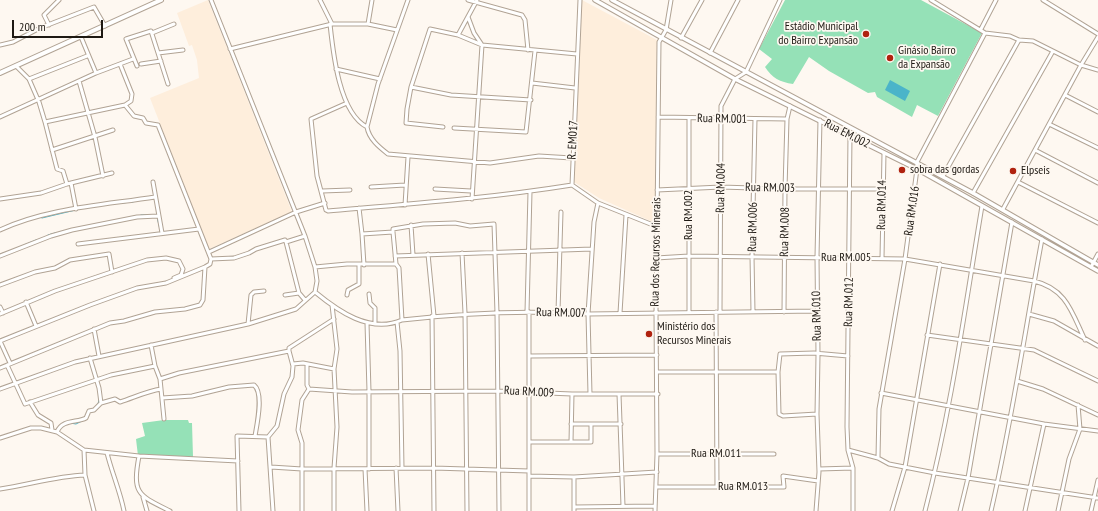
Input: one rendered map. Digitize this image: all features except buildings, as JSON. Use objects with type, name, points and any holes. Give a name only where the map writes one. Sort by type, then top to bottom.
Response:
[{"type":"main road","points":[[0,73],[162,0]]},
{"type":"street","points":[[49,24],[44,15],[59,0]]},
{"type":"street","points":[[0,389],[52,369],[90,358],[248,324],[296,309],[315,292],[317,281],[315,267],[305,236],[211,0]]},
{"type":"street","points":[[320,0],[331,24],[336,68],[347,103],[353,117],[359,123],[367,127]]},
{"type":"street","points":[[368,24],[372,0]]},
{"type":"street","points":[[408,0],[396,30],[380,79],[367,127],[368,134],[378,146],[388,154],[474,162],[510,161],[539,156],[572,158]]},
{"type":"street","points":[[468,0],[522,15],[525,20],[528,50]]},
{"type":"street","name":"R. EM017","points":[[572,185],[580,0]]},
{"type":"street","name":"Rua EM.002","points":[[595,0],[661,40],[736,79],[918,169],[1098,271]]},
{"type":"street","name":"Rua EM.002","points":[[612,0],[943,176],[1003,209],[1098,265]]},
{"type":"street","points":[[661,40],[666,30],[671,0]]},
{"type":"street","points":[[681,38],[702,0]]},
{"type":"street","points":[[710,53],[738,0]]},
{"type":"street","points":[[746,72],[780,0]]},
{"type":"street","points":[[931,0],[981,29],[985,33],[1010,36],[1019,40],[1033,41],[1081,65],[1098,70]]},
{"type":"street","points":[[981,29],[996,0]]},
{"type":"street","points":[[1003,209],[1048,124],[1098,36],[1043,0]]},
{"type":"street","points":[[458,36],[476,1]]},
{"type":"street","points":[[0,45],[13,42],[49,24],[94,7],[105,26]]},
{"type":"street","points":[[468,17],[474,33],[482,45],[471,191],[472,199]]},
{"type":"street","points":[[137,66],[126,39],[152,31],[152,33],[174,24]]},
{"type":"street","points":[[230,48],[331,24],[368,24],[396,30]]},
{"type":"street","points":[[443,127],[406,123],[411,87],[430,29],[458,36],[482,45],[577,54]]},
{"type":"street","points":[[152,33],[168,84]]},
{"type":"street","points":[[917,162],[985,33]]},
{"type":"street","points":[[81,37],[87,56],[96,73]]},
{"type":"street","name":"Rua dos Recursos Minerais","points":[[655,511],[658,454],[656,258],[658,227],[658,117],[661,40]]},
{"type":"street","points":[[943,176],[1019,40]]},
{"type":"street","points":[[158,53],[183,50]]},
{"type":"street","points":[[454,128],[526,132],[536,51]]},
{"type":"street","points":[[973,193],[1052,51]]},
{"type":"street","points":[[30,79],[87,56]]},
{"type":"street","points":[[0,117],[96,73],[133,59]]},
{"type":"street","points":[[142,64],[161,61]]},
{"type":"street","points":[[45,122],[125,105],[131,101],[132,94],[120,64]]},
{"type":"street","points":[[16,66],[30,79],[45,122],[57,170],[63,171],[69,184],[76,209]]},
{"type":"street","points":[[336,68],[380,79]]},
{"type":"street","name":"Rua RM.004","points":[[720,312],[722,106],[736,79],[746,72]]},
{"type":"street","points":[[79,81],[89,113],[103,176]]},
{"type":"street","points":[[532,83],[575,88]]},
{"type":"street","points":[[411,87],[451,95],[531,100]]},
{"type":"street","points":[[1065,95],[1098,112]]},
{"type":"street","points":[[347,103],[311,119],[315,161],[328,211],[472,199],[572,185],[598,202],[626,215],[658,227]]},
{"type":"street","points":[[125,105],[134,116],[143,118],[146,123],[158,125],[209,252],[211,259],[210,264],[171,281],[137,288],[0,341],[25,404],[97,380],[155,366]]},
{"type":"street","name":"Rua RM.008","points":[[784,312],[787,119],[790,105]]},
{"type":"street","name":"Rua RM.001","points":[[658,117],[787,119]]},
{"type":"street","name":"Rua RM.002","points":[[689,118],[689,312]]},
{"type":"street","name":"Rua RM.006","points":[[752,312],[755,119]]},
{"type":"street","name":"Rua RM.010","points":[[816,511],[819,469],[816,414],[820,120]]},
{"type":"street","points":[[1048,124],[1098,148]]},
{"type":"street","points":[[52,150],[113,130]]},
{"type":"street","name":"Rua RM.012","points":[[850,135],[851,189],[848,450],[853,468],[853,511]]},
{"type":"street","points":[[1034,150],[1098,183]]},
{"type":"street","name":"Rua RM.014","points":[[882,258],[882,189],[884,152]]},
{"type":"street","points":[[405,205],[405,185],[408,157]]},
{"type":"street","name":"Rua RM.016","points":[[878,458],[879,409],[881,393],[905,259],[918,169],[917,162]]},
{"type":"street","points":[[0,199],[41,194],[69,184],[112,173]]},
{"type":"street","points":[[153,182],[162,233]]},
{"type":"street","points":[[1018,182],[1098,223]]},
{"type":"street","points":[[371,187],[405,185]]},
{"type":"street","name":"Rua RM.003","points":[[657,190],[689,187],[882,189]]},
{"type":"street","points":[[435,189],[471,191]]},
{"type":"street","points":[[322,191],[350,190]]},
{"type":"street","points":[[529,511],[528,251],[531,224],[530,192]]},
{"type":"street","points":[[0,230],[23,220],[76,209],[155,197]]},
{"type":"street","points":[[590,394],[588,314],[594,222],[598,202]]},
{"type":"street","points":[[209,252],[296,212],[325,203]]},
{"type":"street","points":[[925,511],[935,473],[948,406],[982,206]]},
{"type":"street","points":[[359,208],[364,265]]},
{"type":"street","points":[[558,312],[561,212]]},
{"type":"street","points":[[620,313],[626,215]]},
{"type":"street","points":[[0,256],[51,236],[72,230],[140,217],[158,216]]},
{"type":"street","points":[[960,511],[968,478],[1012,222]]},
{"type":"street","points":[[402,320],[399,268],[396,264],[393,229],[411,225],[455,223],[470,226],[494,224],[497,313],[499,511]]},
{"type":"street","points":[[411,225],[413,255]]},
{"type":"street","points":[[78,244],[199,229]]},
{"type":"street","points":[[362,234],[393,232]]},
{"type":"street","points":[[211,259],[234,258],[278,242],[285,240],[286,242],[305,236]]},
{"type":"street","points":[[991,511],[1012,418],[1022,348],[1042,239]]},
{"type":"street","points":[[286,242],[299,293],[305,300]]},
{"type":"street","points":[[395,256],[592,249]]},
{"type":"street","points":[[462,253],[465,313],[467,511]]},
{"type":"street","points":[[0,285],[35,272],[55,268],[70,260],[100,254],[109,254],[112,272]]},
{"type":"street","points":[[428,254],[433,316],[434,511]]},
{"type":"street","points":[[1091,267],[1098,254]]},
{"type":"street","name":"Rua RM.005","points":[[656,258],[689,256],[752,256],[905,259],[1003,275],[1034,281],[1050,286],[1065,299],[1085,340]]},
{"type":"street","points":[[0,307],[1,313],[55,290],[147,260],[172,258],[179,261],[183,269],[180,274],[171,281]]},
{"type":"street","points":[[315,267],[396,264]]},
{"type":"street","points":[[892,511],[904,467],[940,264]]},
{"type":"street","points":[[347,295],[348,290],[359,284],[359,265]]},
{"type":"street","points":[[0,368],[94,328],[150,312],[185,309],[200,305],[203,300],[205,267]]},
{"type":"street","points":[[248,324],[251,295],[254,292],[264,291]]},
{"type":"street","name":"Rua RM.007","points":[[315,292],[332,305],[367,323],[397,322],[402,320],[465,313],[558,312],[588,314],[817,311]]},
{"type":"street","points":[[286,295],[299,293]]},
{"type":"street","points":[[369,294],[370,303],[375,308],[375,323]]},
{"type":"street","points":[[26,302],[36,326]]},
{"type":"street","points":[[332,305],[337,349],[334,369],[337,427],[334,468],[334,511]]},
{"type":"street","points":[[716,312],[717,487]]},
{"type":"street","points":[[1029,314],[1054,320],[1085,340],[1098,346]]},
{"type":"street","points":[[273,511],[268,437],[277,426],[284,394],[292,376],[293,364],[289,348],[334,319]]},
{"type":"street","points":[[397,322],[400,351],[402,468]]},
{"type":"street","points":[[367,323],[369,391],[367,511]]},
{"type":"street","points":[[94,328],[98,356]]},
{"type":"street","points":[[928,335],[1022,348],[1044,353],[1098,381]]},
{"type":"street","points":[[151,345],[155,366],[160,379],[164,419]]},
{"type":"street","points":[[160,379],[182,372],[289,351]]},
{"type":"street","points":[[816,414],[783,416],[780,414],[778,372],[780,354],[814,353],[848,356]]},
{"type":"street","points":[[529,356],[657,355]]},
{"type":"street","points":[[90,358],[97,380],[101,402]]},
{"type":"street","points":[[293,364],[307,364],[334,369]]},
{"type":"street","points":[[302,511],[302,443],[298,430],[302,400],[309,388],[307,385],[307,364]]},
{"type":"street","points":[[658,372],[778,372]]},
{"type":"street","points":[[1017,382],[1043,389],[1098,415]]},
{"type":"street","points":[[162,398],[192,396],[229,387],[254,385],[258,391],[259,408],[255,436]]},
{"type":"street","name":"Rua RM.009","points":[[309,388],[369,391],[498,391],[572,394],[658,394]]},
{"type":"street","points":[[58,432],[61,426],[65,423],[86,418],[89,412],[94,410],[101,402],[115,399],[120,402],[140,396],[147,392],[161,389]]},
{"type":"street","points":[[881,393],[1044,424],[1098,431]]},
{"type":"street","points":[[571,442],[572,394]]},
{"type":"street","points":[[620,394],[623,506]]},
{"type":"street","points":[[30,402],[38,415],[51,423],[52,430]]},
{"type":"street","points":[[1058,511],[1069,458],[1080,429],[1078,405]]},
{"type":"street","points":[[571,424],[621,424]]},
{"type":"street","points":[[529,442],[591,442],[591,424]]},
{"type":"street","points":[[1025,511],[1044,424]]},
{"type":"street","points":[[0,438],[31,428],[52,430],[58,432],[84,450],[139,456],[238,461]]},
{"type":"street","points":[[239,511],[236,436],[268,437]]},
{"type":"street","points":[[84,450],[84,475],[94,511]]},
{"type":"street","points":[[848,450],[878,458],[889,464],[935,473],[997,484],[1096,497]]},
{"type":"street","points":[[107,453],[111,469],[117,482],[124,511]]},
{"type":"street","name":"Rua RM.011","points":[[658,454],[774,454]]},
{"type":"street","points":[[139,456],[136,480],[137,488],[148,511]]},
{"type":"street","points":[[271,467],[302,469],[467,468],[499,471],[529,471]]},
{"type":"street","points":[[396,468],[398,511]]},
{"type":"street","points":[[819,469],[853,468]]},
{"type":"street","points":[[529,476],[574,477],[657,472]]},
{"type":"street","points":[[0,489],[29,485],[59,477],[84,475]]},
{"type":"street","name":"Rua RM.013","points":[[656,488],[784,487],[783,476],[818,481]]},
{"type":"street","points":[[574,477],[574,509],[655,506]]},
{"type":"street","points":[[1091,511],[1096,497],[1098,480]]},
{"type":"street","points":[[142,497],[170,511]]},
{"type":"shaded area","points":[[208,0],[292,212],[209,249],[150,98],[199,78],[197,60],[192,45],[189,46],[177,13]]},
{"type":"shaded area","points":[[582,0],[657,40],[655,223],[599,198],[574,182]]},
{"type":"green space","name":"Ginásio Bairro da Expansão","points":[[785,0],[921,0],[982,33],[938,116],[917,105],[912,117],[877,97],[875,92],[868,93],[829,71],[809,57],[793,84],[780,81],[770,74],[765,67],[772,59],[759,49]]},
{"type":"green space","points":[[164,420],[188,420],[189,423],[192,423],[193,457],[138,456],[136,439],[145,436],[142,423]]},
{"type":"water","points":[[890,80],[910,91],[905,101],[885,90]]},
{"type":"waterway","points":[[121,203],[133,202]]},
{"type":"waterway","points":[[42,218],[80,209]]},
{"type":"waterway","points":[[141,215],[157,215]]},
{"type":"waterway","points":[[157,217],[160,229]]},
{"type":"waterway","points":[[48,235],[55,233]]},
{"type":"waterway","points":[[24,245],[36,240]]},
{"type":"waterway","points":[[0,254],[7,252]]},
{"type":"waterway","points":[[98,404],[99,400]]},
{"type":"waterway","points":[[70,423],[76,424],[82,421]]},
{"type":"place","name":"Estádio Municipal do Bairro Expansão","points":[[866,34]]},
{"type":"place","name":"Ginásio Bairro da Expansão","points":[[890,58]]},
{"type":"place","name":"sobra das gordas","points":[[902,170]]},
{"type":"place","name":"Elpseis","points":[[1013,171]]},
{"type":"place","name":"Ministério dos Recursos Minerais","points":[[649,334]]}]
